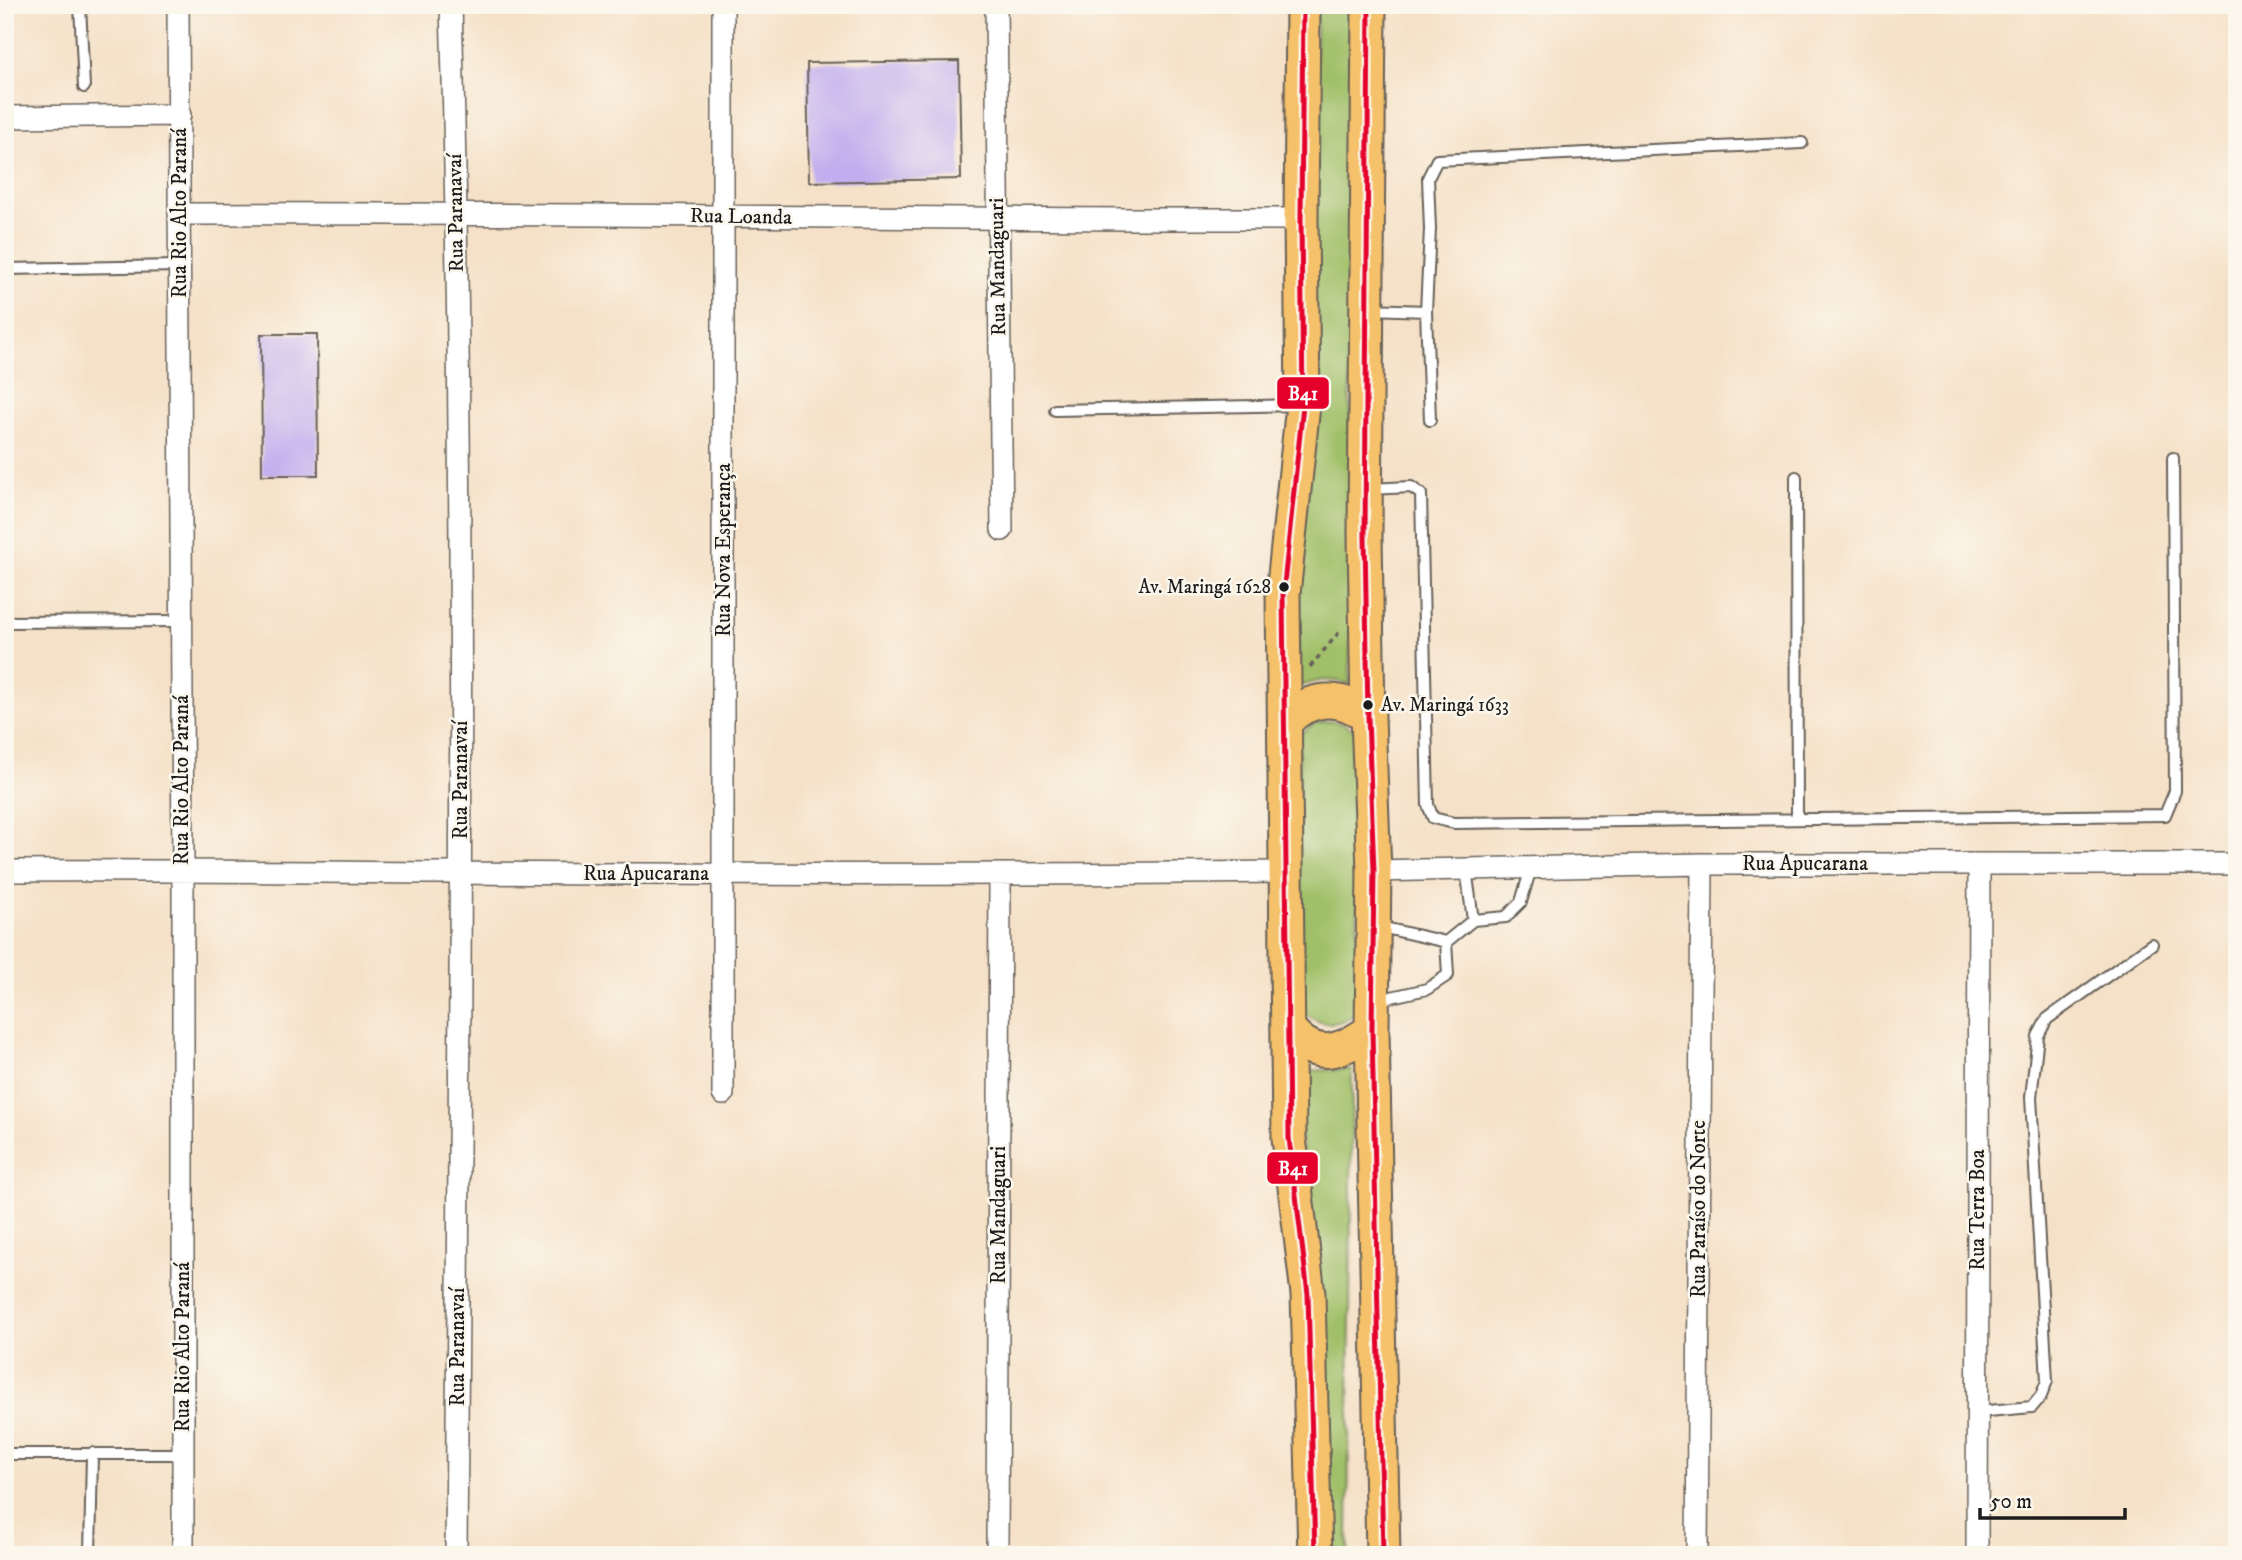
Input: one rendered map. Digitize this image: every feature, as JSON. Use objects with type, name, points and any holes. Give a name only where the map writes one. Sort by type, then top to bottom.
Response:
[{"type":"main road","points":[[1303,5],[1303,405],[1283,594],[1289,1138],[1308,1294],[1315,1555]]},
{"type":"main road","points":[[1369,5],[1366,490],[1368,717],[1374,871],[1372,1015],[1383,1555]]},
{"type":"main road","points":[[1286,722],[1300,708],[1319,701],[1351,705],[1368,717]]},
{"type":"main road","points":[[1288,1028],[1298,1041],[1312,1049],[1330,1051],[1349,1046],[1372,1015]]},
{"type":"street","name":"Rua Rio Alto Paraná","points":[[178,5],[183,870],[183,1555]]},
{"type":"street","name":"Rua Paranavaí","points":[[451,5],[457,213],[461,873],[456,1555]]},
{"type":"street","name":"Rua Nova Esperança","points":[[723,5],[723,1094]]},
{"type":"street","name":"Rua Mandaguari","points":[[996,5],[1002,530]]},
{"type":"street","points":[[5,117],[180,115]]},
{"type":"street","name":"Rua Loanda","points":[[180,214],[457,213],[997,220],[1301,219]]},
{"type":"street","name":"Rua Apucarana","points":[[1374,871],[1702,864],[2237,864]]},
{"type":"street","name":"Rua Paraíso do Norte","points":[[1697,1555],[1702,864]]},
{"type":"street","name":"Rua Terra Boa","points":[[1976,1555],[1979,865]]},
{"type":"street","name":"Rua Apucarana","points":[[5,871],[1000,875],[1286,872]]},
{"type":"street","name":"Rua Mandaguari","points":[[998,1555],[1000,875]]},
{"type":"lane","points":[[80,5],[84,87]]},
{"type":"lane","points":[[1430,420],[1426,311],[1430,229],[1428,178],[1437,160],[1802,143]]},
{"type":"lane","points":[[5,269],[179,266]]},
{"type":"lane","points":[[1367,309],[1426,311]]},
{"type":"lane","points":[[1055,410],[1303,405]]},
{"type":"lane","points":[[1366,490],[1411,487],[1421,494],[1428,805],[1433,818],[1454,823],[2165,815],[2175,791],[2173,458]]},
{"type":"lane","points":[[1797,477],[1797,818]]},
{"type":"lane","points":[[5,622],[181,621]]},
{"type":"lane","points":[[1446,942],[1473,920],[1506,917],[1521,902],[1531,868]]},
{"type":"lane","points":[[1466,869],[1473,920]]},
{"type":"lane","points":[[1373,926],[1446,942]]},
{"type":"lane","points":[[1372,1015],[1427,989],[1448,975],[1446,942]]},
{"type":"lane","points":[[1977,1412],[2032,1407],[2041,1396],[2047,1381],[2031,1097],[2038,1037],[2047,1019],[2152,944]]},
{"type":"lane","points":[[90,1555],[92,1453]]},
{"type":"lane","points":[[5,1454],[182,1454]]},
{"type":"green space","points":[[1317,5],[1350,5],[1350,684],[1324,681],[1299,687],[1298,594]]},
{"type":"green space","points":[[1330,721],[1344,724],[1356,732],[1358,1011],[1335,1023],[1319,1022],[1299,1006],[1299,735],[1315,723]]},
{"type":"green space","points":[[1352,1069],[1348,1555],[1328,1555],[1297,1071]]},
{"type":"building","points":[[959,61],[961,179],[809,182],[807,63]]},
{"type":"building","points":[[261,334],[317,334],[318,475],[262,475]]},
{"type":"transit line","name":"B41","points":[[1303,5],[1303,405],[1283,594],[1289,1138],[1308,1294],[1315,1555]]},
{"type":"transit line","name":"B41","points":[[1369,5],[1365,536],[1374,871],[1372,1030],[1383,1555]]},
{"type":"place","name":"Av. Maringá 1628","points":[[1284,587]]},
{"type":"place","name":"Av. Maringá 1633","points":[[1368,705]]}]
